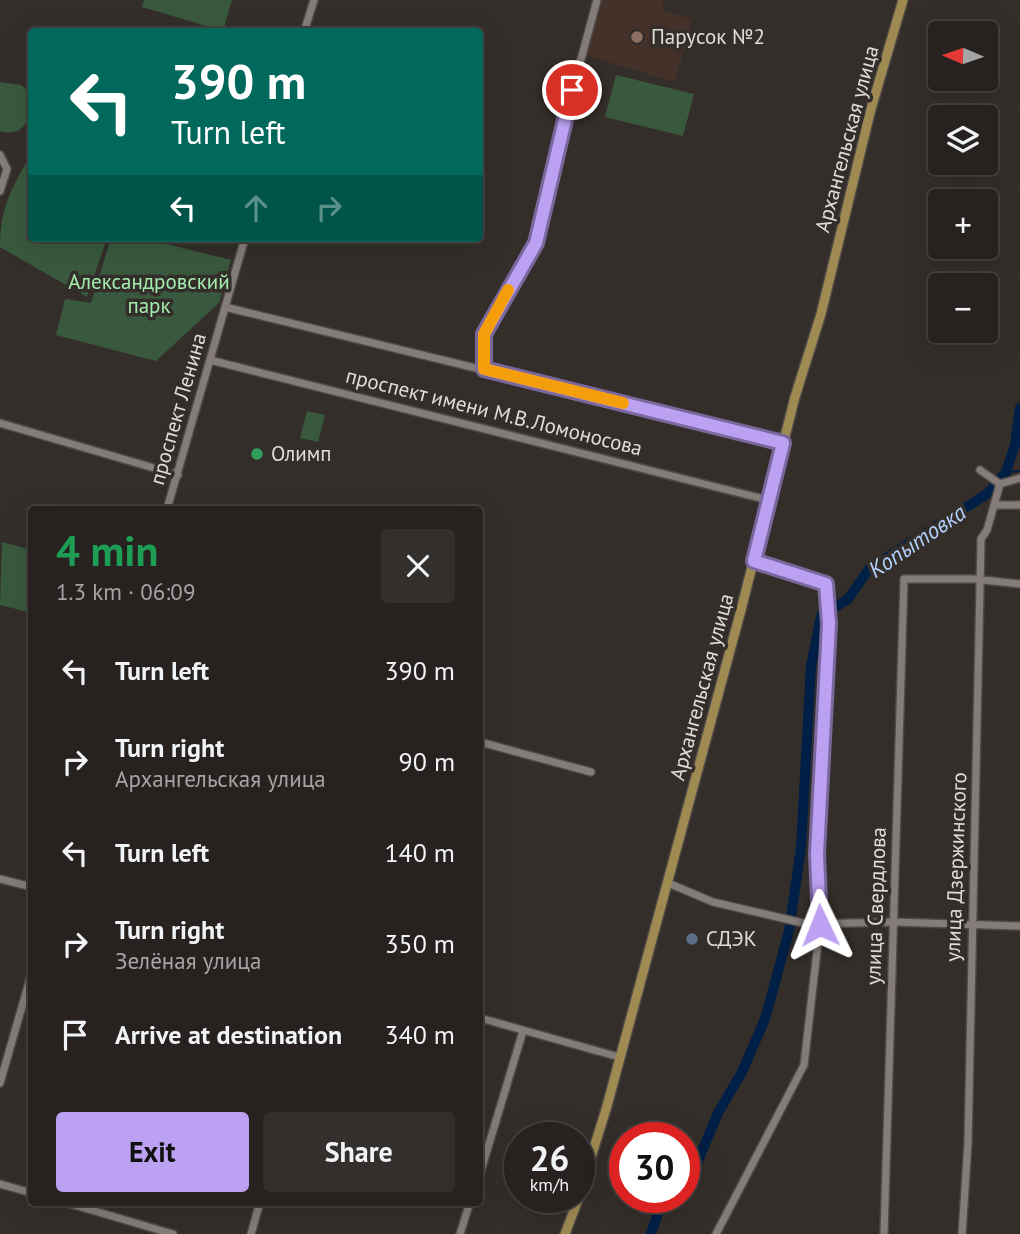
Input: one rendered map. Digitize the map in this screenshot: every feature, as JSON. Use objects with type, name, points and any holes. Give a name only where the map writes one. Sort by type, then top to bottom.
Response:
[{"type":"main road","name":"Архангельская улица","points":[[595,1151],[754,561],[783,443],[821,314],[868,122],[903,0]]},
{"type":"main road","name":"Архангельская улица","points":[[565,1234],[573,1213]]},
{"type":"street","points":[[305,28],[314,0]]},
{"type":"street","points":[[484,369],[484,334],[536,243],[562,130],[597,0]]},
{"type":"street","points":[[0,155],[6,169],[0,191]]},
{"type":"street","name":"проспект Ленина","points":[[168,506],[244,242]]},
{"type":"street","name":"проспект имени М.В.Ломоносова","points":[[225,307],[783,443]]},
{"type":"street","name":"проспект имени М.В.Ломоносова","points":[[210,360],[768,500]]},
{"type":"street","points":[[0,423],[178,475]]},
{"type":"street","points":[[981,470],[1000,484],[1020,478]]},
{"type":"street","name":"улица Дзержинского","points":[[962,1234],[968,1143],[981,539],[988,530],[1000,484]]},
{"type":"street","points":[[994,504],[1020,505]]},
{"type":"street","points":[[716,1234],[804,1065],[820,925],[817,854],[829,624],[826,584],[754,561]]},
{"type":"street","name":"улица Свердлова","points":[[884,1234],[904,579],[982,580]]},
{"type":"street","points":[[982,580],[1020,584]]},
{"type":"street","points":[[483,743],[591,772]]},
{"type":"street","points":[[0,879],[28,886]]},
{"type":"street","points":[[668,883],[713,902],[820,925],[893,922],[1020,926]]},
{"type":"street","points":[[0,1083],[28,986]]},
{"type":"street","points":[[483,1019],[619,1057]]},
{"type":"street","points":[[483,1164],[523,1031]]},
{"type":"street","points":[[0,1184],[28,1192]]},
{"type":"street","points":[[78,1206],[173,1234]]},
{"type":"street","points":[[251,1234],[259,1206]]},
{"type":"street","points":[[460,1234],[470,1206]]},
{"type":"shaded area","name":"Парусок №2","points":[[598,0],[664,0],[662,11],[692,19],[675,82],[581,54]]},
{"type":"green space","points":[[144,0],[232,0],[224,28],[213,28],[142,7]]},
{"type":"green space","points":[[616,75],[694,94],[683,136],[605,117]]},
{"type":"green space","points":[[0,82],[21,85],[28,91],[26,123],[16,132],[0,131]]},
{"type":"green space","points":[[28,159],[28,242],[106,242],[87,297],[0,247],[5,209]]},
{"type":"green space","name":"Александровский парк","points":[[110,242],[158,242],[231,260],[219,303],[156,361],[56,335],[65,299],[91,303]]},
{"type":"green space","points":[[307,411],[325,415],[318,442],[300,438]]},
{"type":"green space","points":[[2,542],[28,549],[28,612],[0,605]]},
{"type":"waterway","name":"Копытовка","points":[[700,1156],[718,1113],[742,1072],[765,1019],[789,931],[801,848],[811,666],[821,616],[848,599],[869,569],[987,494],[1006,472],[1015,445],[1020,408]]},
{"type":"waterway","points":[[1006,472],[1020,471]]},
{"type":"waterway","name":"Копытовка","points":[[651,1234],[658,1213]]},
{"type":"slow traffic","points":[[508,290],[484,334],[484,369],[623,403]]},
{"type":"place","name":"Парусок №2","points":[[637,37]]},
{"type":"place","name":"Олимп","points":[[257,454]]},
{"type":"place","name":"СДЭК","points":[[692,939]]},
{"type":"route","points":[[572,90],[536,243],[484,334],[484,369],[783,443],[754,561],[826,584],[829,624],[817,854],[820,925]]}]
